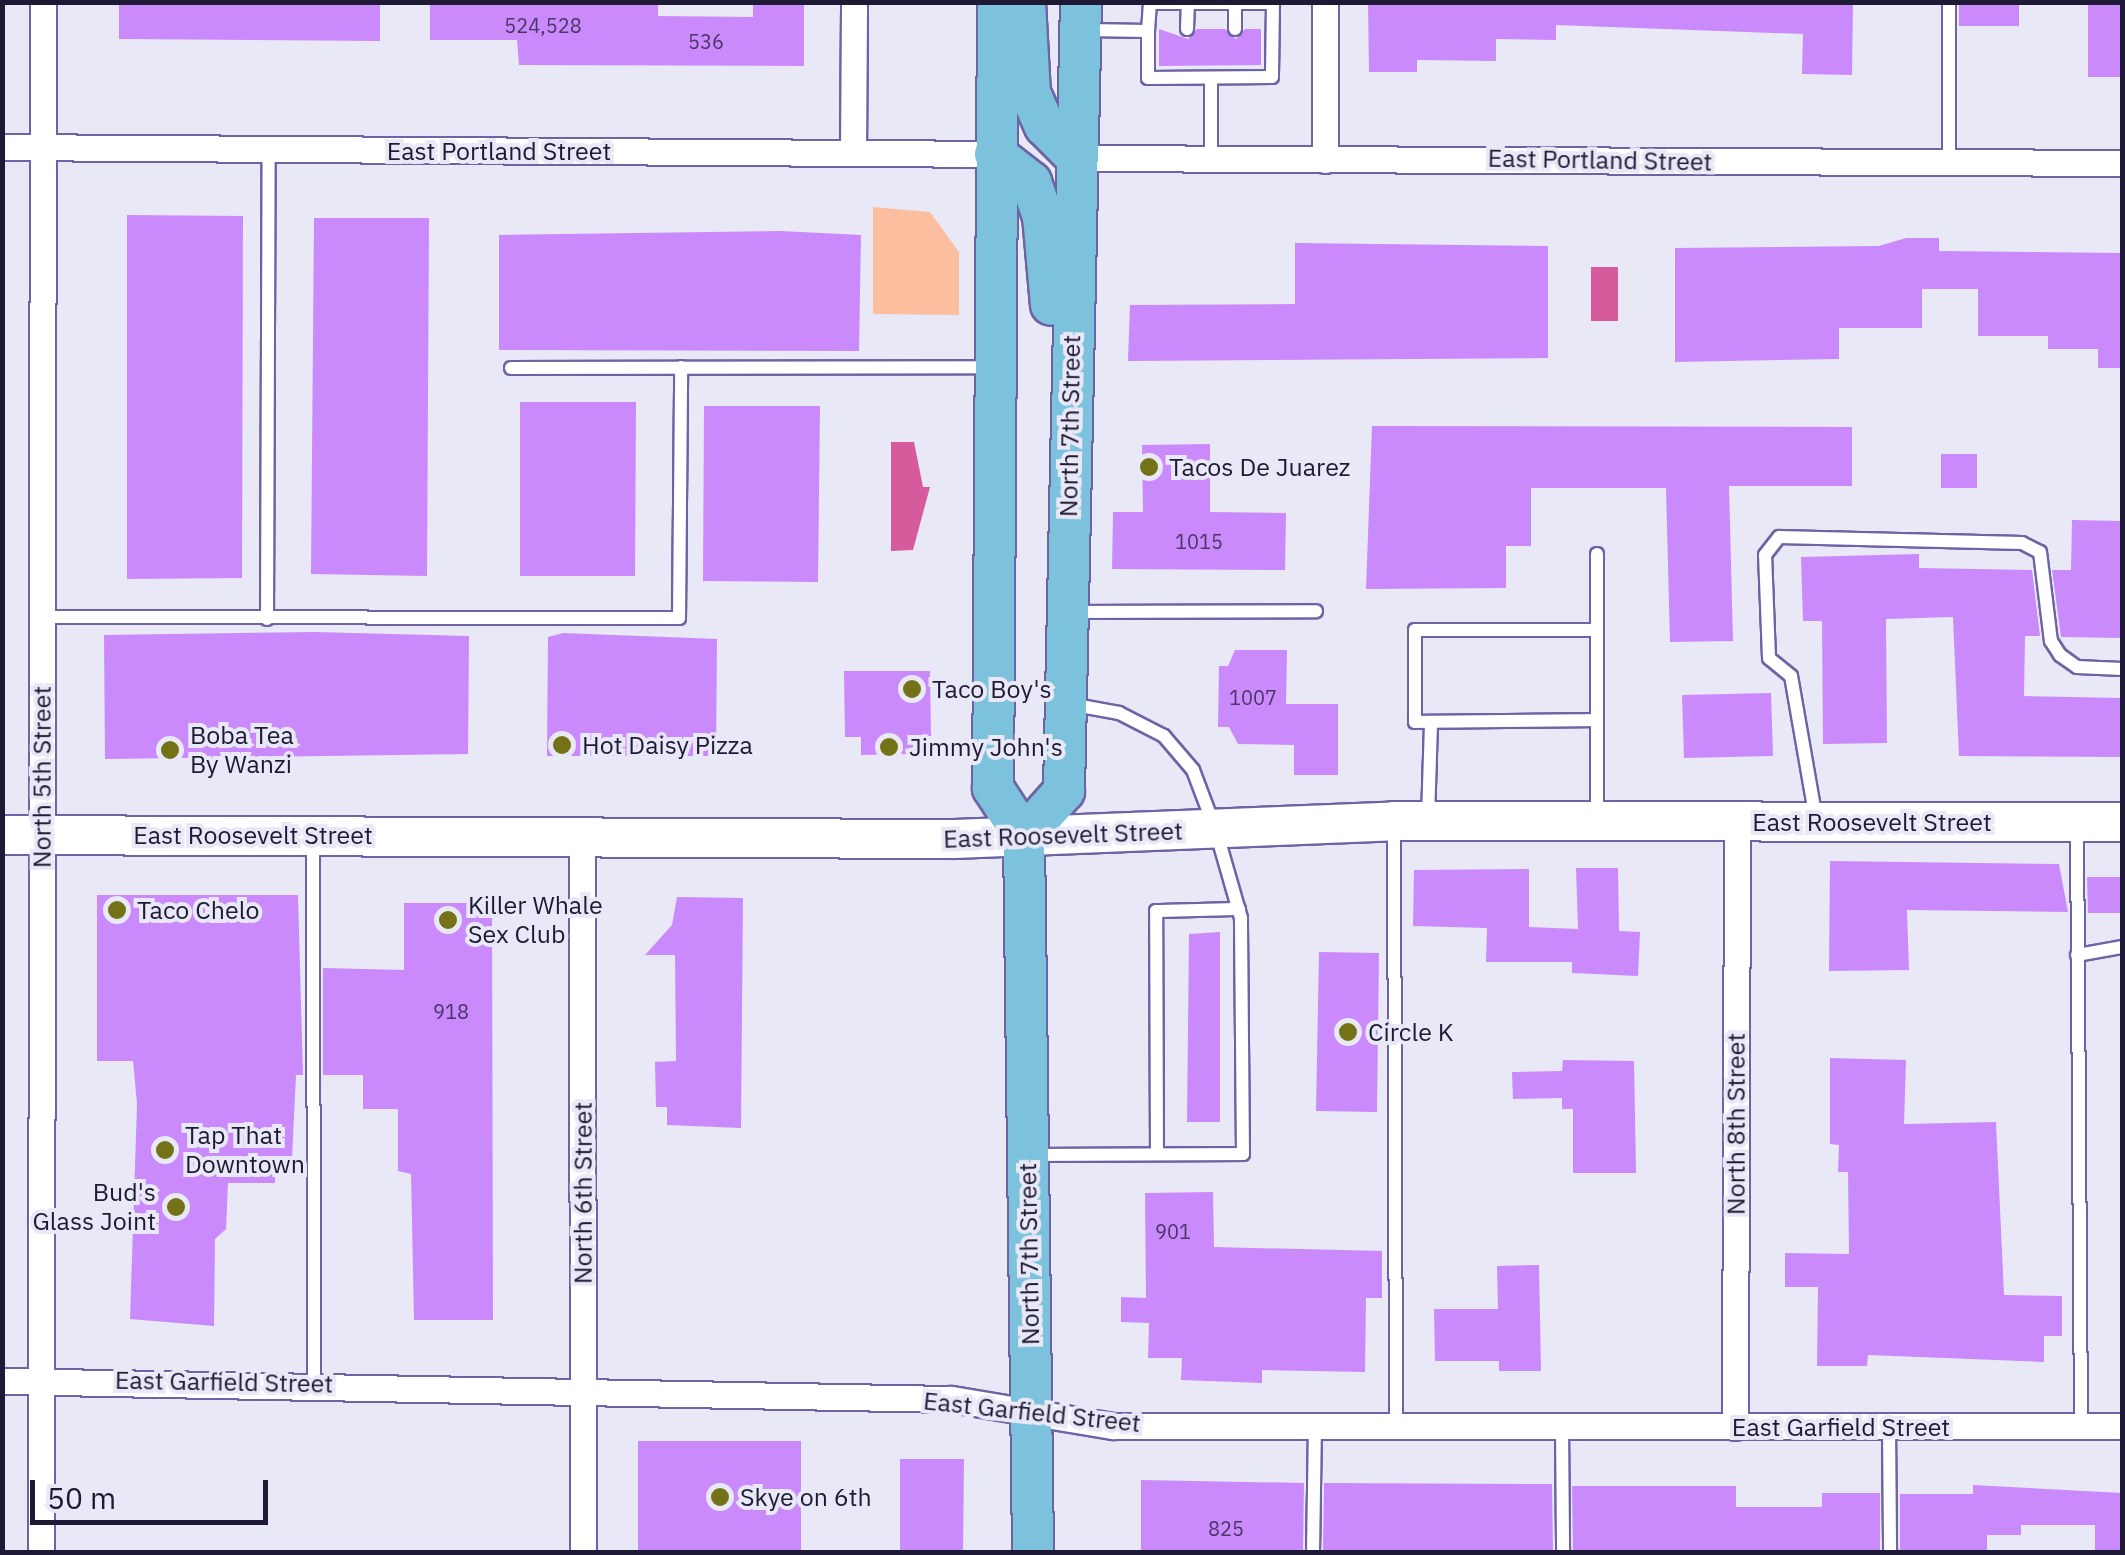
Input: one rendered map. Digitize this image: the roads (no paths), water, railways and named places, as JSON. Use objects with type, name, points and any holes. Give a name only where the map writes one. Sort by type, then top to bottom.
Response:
[{"type":"main road","points":[[998,2],[994,154],[993,788],[1024,836]]},
{"type":"main road","points":[[1026,2],[1030,93],[1045,126],[1077,158]]},
{"type":"main road","name":"North 7th Street","points":[[1033,1552],[1024,836],[1064,792],[1080,16]]},
{"type":"main road","points":[[994,154],[1031,182],[1044,216],[1051,315],[1071,360]]},
{"type":"street","name":"North 5th Street","points":[[41,1552],[43,2]]},
{"type":"street","points":[[853,153],[854,2]]},
{"type":"street","points":[[1325,160],[1326,2]]},
{"type":"street","name":"East Portland Street","points":[[2,147],[994,154]]},
{"type":"street","name":"East Portland Street","points":[[1077,158],[2122,163]]},
{"type":"street","name":"East Roosevelt Street","points":[[2,835],[1024,836],[1410,821],[2122,822]]},
{"type":"street","name":"North 8th Street","points":[[1735,1426],[1736,821]]},
{"type":"street","name":"North 6th Street","points":[[582,834],[583,1552]]},
{"type":"street","name":"East Garfield Street","points":[[2,1381],[314,1383],[951,1399],[1030,1408],[1113,1426],[2122,1426]]},
{"type":"lane","points":[[1949,2],[1949,162]]},
{"type":"lane","points":[[1150,3],[1188,3],[1273,3],[1272,78],[1236,72],[1211,79],[1188,72],[1148,78],[1150,3]]},
{"type":"lane","points":[[1188,3],[1188,29]]},
{"type":"lane","points":[[1236,3],[1236,28]]},
{"type":"lane","points":[[1080,16],[1148,31]]},
{"type":"lane","points":[[1211,79],[1211,160]]},
{"type":"lane","points":[[268,618],[269,149]]},
{"type":"lane","points":[[511,368],[993,367]]},
{"type":"lane","points":[[42,617],[679,618],[681,368]]},
{"type":"lane","points":[[1816,821],[1791,676],[1769,658],[1765,555],[1779,537],[2022,544],[2040,552],[2051,641],[2060,655],[2078,668],[2122,670]]},
{"type":"lane","points":[[1597,554],[1598,821]]},
{"type":"lane","points":[[1066,612],[1316,611]]},
{"type":"lane","points":[[1597,630],[1415,630],[1415,722],[1597,720]]},
{"type":"lane","points":[[1028,1155],[1243,1154],[1238,908],[1193,770],[1164,736],[1119,712],[1065,704]]},
{"type":"lane","points":[[1396,1426],[1410,821],[1431,722]]},
{"type":"lane","points":[[2076,822],[2080,1426]]},
{"type":"lane","points":[[313,835],[314,1383]]},
{"type":"lane","points":[[1158,1154],[1156,911],[1238,908]]},
{"type":"lane","points":[[2077,955],[2122,948]]},
{"type":"lane","points":[[1313,1552],[1315,1426]]},
{"type":"lane","points":[[1562,1426],[1563,1552]]},
{"type":"lane","points":[[1888,1427],[1890,1552]]},
{"type":"place","name":"Tacos De Juarez","points":[[1149,467]]},
{"type":"place","name":"Taco Boy's","points":[[912,689]]},
{"type":"place","name":"Hot Daisy Pizza","points":[[562,745]]},
{"type":"place","name":"Jimmy John's","points":[[889,747]]},
{"type":"place","name":"Boba Tea By Wanzi","points":[[170,750]]},
{"type":"place","name":"Taco Chelo","points":[[117,910]]},
{"type":"place","name":"Killer Whale Sex Club","points":[[448,920]]},
{"type":"place","name":"Circle K","points":[[1348,1032]]},
{"type":"place","name":"Tap That Downtown","points":[[165,1150]]},
{"type":"place","name":"Bud's Glass Joint","points":[[176,1207]]},
{"type":"place","name":"Skye on 6th","points":[[720,1497]]}]
